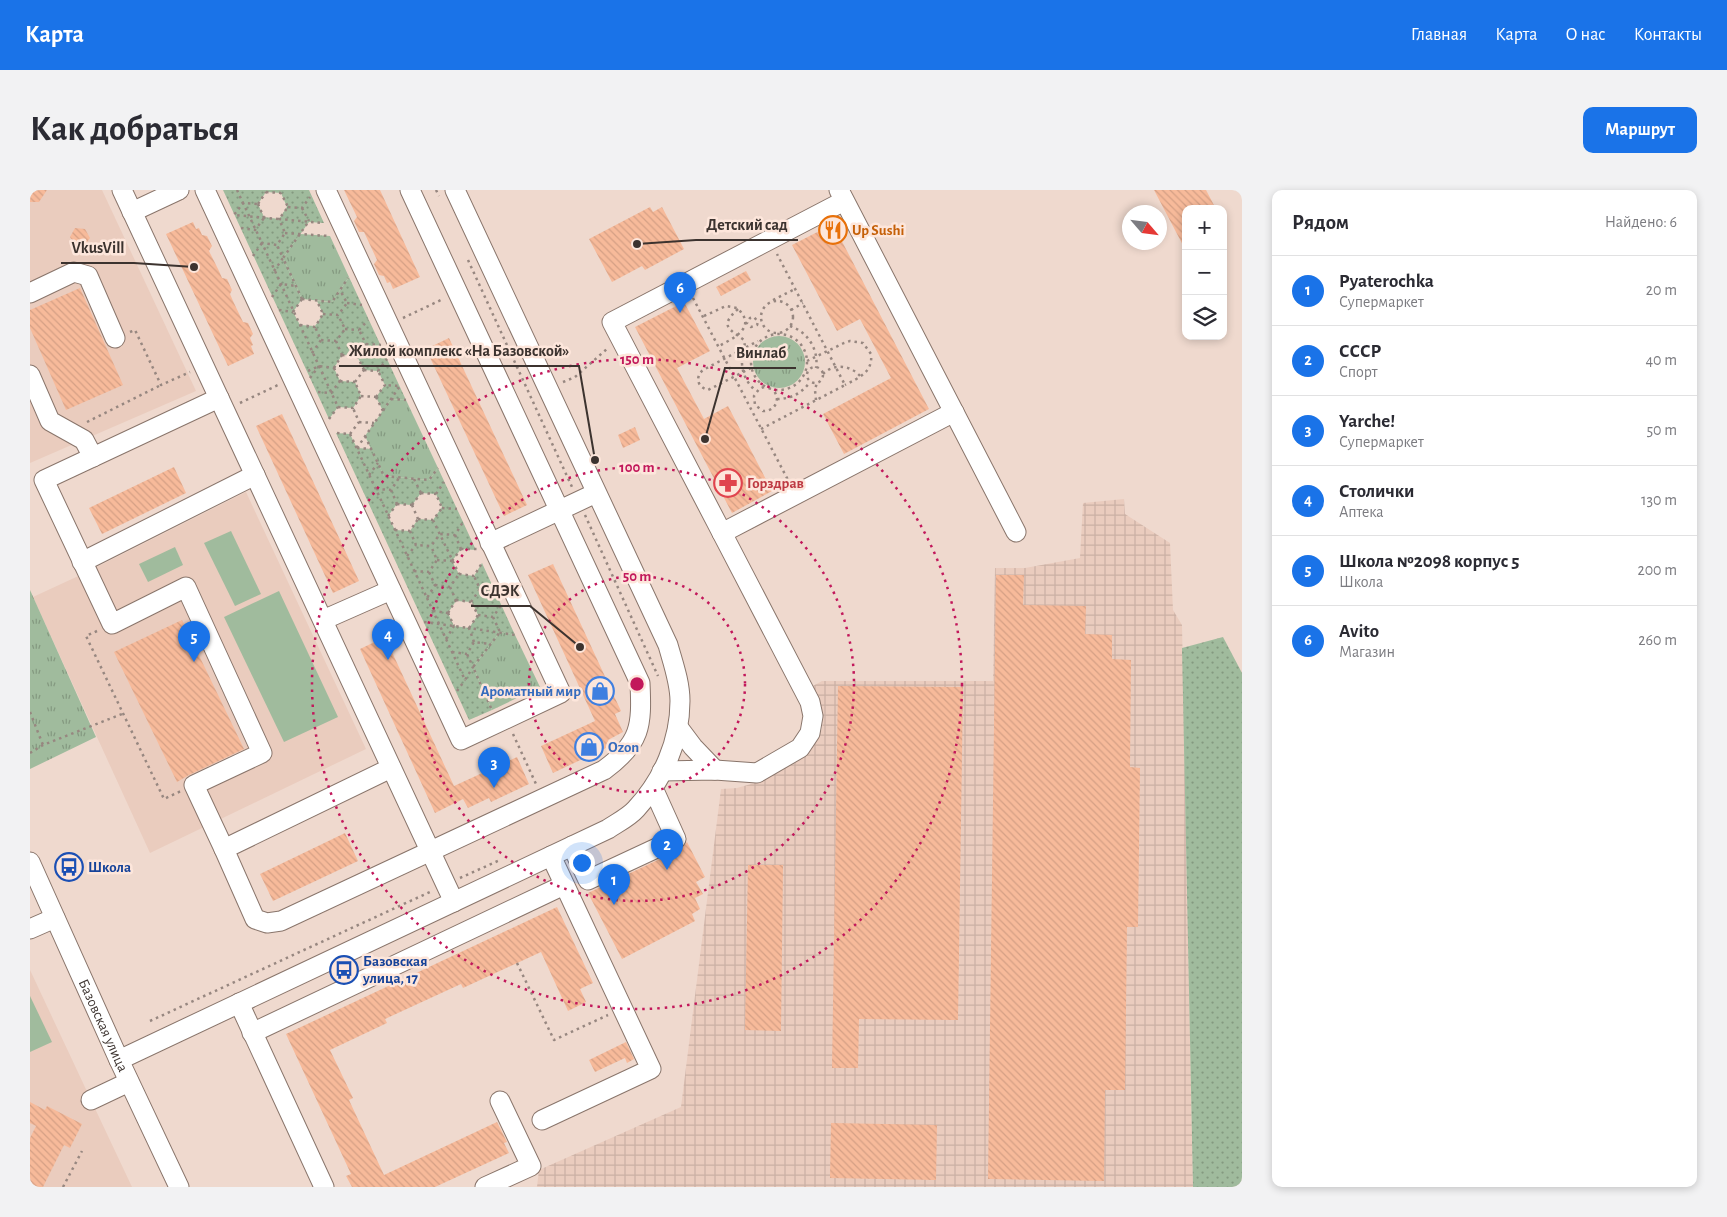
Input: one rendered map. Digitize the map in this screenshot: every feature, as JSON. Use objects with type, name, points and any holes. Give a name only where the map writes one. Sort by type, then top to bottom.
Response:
[{"type":"street","points":[[122,190],[454,902]]},
{"type":"street","points":[[132,212],[179,190]]},
{"type":"street","points":[[205,190],[301,378],[391,590],[461,740],[499,714],[560,693],[483,546],[388,324],[318,193]]},
{"type":"street","points":[[222,404],[93,457],[44,480],[112,624],[186,587],[262,753],[194,785],[255,919],[267,923],[281,921],[604,770],[621,757],[635,738],[641,715],[640,683],[410,190]]},
{"type":"street","points":[[119,1060],[608,829],[635,810],[653,788],[668,761],[678,727],[680,700],[677,676],[668,645],[596,493],[486,279],[447,194]]},
{"type":"street","points":[[662,771],[715,770],[757,773],[800,748],[810,733],[813,716],[810,702],[612,322],[770,240],[842,195],[1016,532]]},
{"type":"street","points":[[30,293],[74,272],[88,276],[115,338]]},
{"type":"street","points":[[30,375],[50,421],[84,440],[93,457]]},
{"type":"street","points":[[722,533],[954,412]]},
{"type":"street","points":[[82,562],[255,475]]},
{"type":"street","points":[[483,546],[596,493]]},
{"type":"street","points":[[322,620],[391,590]]},
{"type":"street","points":[[678,727],[693,747],[715,770]]},
{"type":"street","points":[[224,849],[391,768]]},
{"type":"street","points":[[572,846],[588,880],[676,839],[653,788]]},
{"type":"street","points":[[542,1120],[651,1069],[551,856]]},
{"type":"street","name":"Базовская улица","points":[[30,862],[129,1082],[179,1187]]},
{"type":"street","points":[[252,1033],[564,885]]},
{"type":"street","points":[[30,930],[55,918]]},
{"type":"street","points":[[239,1003],[324,1187]]},
{"type":"street","points":[[91,1100],[129,1082]]},
{"type":"street","points":[[486,1187],[531,1166],[500,1101]]},
{"type":"path","points":[[237,190],[338,407]]},
{"type":"path","points":[[436,190],[447,194]]},
{"type":"path","points":[[258,204],[266,191],[282,191],[288,207]]},
{"type":"path","points":[[288,207],[302,208],[318,193]]},
{"type":"path","points":[[243,203],[258,204]]},
{"type":"path","points":[[243,203],[234,215],[324,223]]},
{"type":"path","points":[[258,204],[264,218]]},
{"type":"path","points":[[279,219],[288,207]]},
{"type":"path","points":[[302,208],[309,222]]},
{"type":"path","points":[[255,230],[264,218]]},
{"type":"path","points":[[279,219],[285,232]]},
{"type":"path","points":[[274,271],[309,222]]},
{"type":"path","points":[[241,228],[255,230]]},
{"type":"path","points":[[285,232],[330,236]]},
{"type":"path","points":[[276,245],[285,232]]},
{"type":"path","points":[[770,240],[845,385]]},
{"type":"path","points":[[262,244],[276,245]]},
{"type":"path","points":[[253,256],[262,244]]},
{"type":"path","points":[[276,245],[302,299]]},
{"type":"path","points":[[467,257],[486,279],[578,501],[659,677]]},
{"type":"path","points":[[302,299],[332,302],[349,277]]},
{"type":"path","points":[[388,324],[486,279]]},
{"type":"path","points":[[281,284],[296,286]]},
{"type":"path","points":[[272,297],[281,284]]},
{"type":"path","points":[[686,284],[796,494]]},
{"type":"path","points":[[703,316],[726,306],[732,306],[738,309],[751,328],[760,322],[762,310],[769,302],[795,289]]},
{"type":"path","points":[[340,290],[347,303]]},
{"type":"path","points":[[293,312],[302,299]]},
{"type":"path","points":[[317,301],[323,314]]},
{"type":"path","points":[[752,368],[708,390],[704,389],[698,382],[700,373],[764,337],[784,331],[790,326],[793,318],[791,310],[786,303],[780,301],[769,302]]},
{"type":"path","points":[[347,303],[362,305]]},
{"type":"path","points":[[338,316],[347,303]]},
{"type":"path","points":[[791,310],[803,303]]},
{"type":"path","points":[[738,309],[729,318],[728,323],[730,330],[744,340],[743,372],[749,385],[756,391]]},
{"type":"path","points":[[279,310],[293,312]]},
{"type":"path","points":[[323,314],[338,316]]},
{"type":"path","points":[[315,326],[323,314]]},
{"type":"path","points":[[338,316],[344,329]]},
{"type":"path","points":[[718,346],[737,336],[744,329],[750,318],[754,317],[768,330],[788,335],[801,344],[806,351],[807,362],[800,382],[786,390],[773,390],[757,380],[751,360],[754,349],[764,337]]},
{"type":"path","points":[[360,330],[368,318]]},
{"type":"path","points":[[300,325],[315,326]]},
{"type":"path","points":[[315,326],[321,340]]},
{"type":"path","points":[[790,326],[809,338],[816,357],[816,368]]},
{"type":"path","points":[[344,329],[360,330]]},
{"type":"path","points":[[336,341],[344,329]]},
{"type":"path","points":[[115,338],[136,330],[162,384]]},
{"type":"path","points":[[360,330],[366,344]]},
{"type":"path","points":[[312,352],[321,340]]},
{"type":"path","points":[[321,340],[336,341]]},
{"type":"path","points":[[562,383],[575,377],[609,347],[622,340]]},
{"type":"path","points":[[761,429],[861,377],[872,360],[868,348],[863,343],[850,340],[807,362]]},
{"type":"path","points":[[336,341],[342,355]]},
{"type":"path","points":[[366,344],[381,345]]},
{"type":"path","points":[[357,356],[366,344]]},
{"type":"path","points":[[342,355],[357,356]]},
{"type":"path","points":[[334,368],[342,355]]},
{"type":"path","points":[[357,356],[364,370]]},
{"type":"path","points":[[742,358],[751,360]]},
{"type":"path","points":[[378,371],[387,359]]},
{"type":"path","points":[[68,431],[162,384],[204,366]]},
{"type":"path","points":[[301,378],[319,366]]},
{"type":"path","points":[[222,404],[301,378],[319,366],[334,368]]},
{"type":"path","points":[[778,399],[798,394],[810,382],[816,382],[821,379],[822,374],[826,371],[836,367],[847,367],[854,370],[861,377]]},
{"type":"path","points":[[334,368],[340,381]]},
{"type":"path","points":[[810,382],[807,376],[810,369],[816,368],[822,374]]},
{"type":"path","points":[[364,370],[378,371]]},
{"type":"path","points":[[355,382],[364,370]]},
{"type":"path","points":[[378,371],[385,385]]},
{"type":"path","points":[[331,394],[340,381]]},
{"type":"path","points":[[340,381],[355,382]]},
{"type":"path","points":[[355,382],[361,396]]},
{"type":"path","points":[[816,382],[816,400]]},
{"type":"path","points":[[376,397],[385,385]]},
{"type":"path","points":[[357,448],[400,386],[385,385]]},
{"type":"path","points":[[756,391],[766,387]]},
{"type":"path","points":[[773,390],[778,399]]},
{"type":"path","points":[[756,391],[755,405],[763,410],[772,409],[778,399]]},
{"type":"path","points":[[316,392],[331,394]]},
{"type":"path","points":[[361,396],[376,397]]},
{"type":"path","points":[[353,408],[361,396]]},
{"type":"path","points":[[376,397],[383,411]]},
{"type":"path","points":[[391,398],[406,400]]},
{"type":"path","points":[[338,407],[353,408]]},
{"type":"path","points":[[329,419],[338,407]]},
{"type":"path","points":[[353,408],[359,422]]},
{"type":"path","points":[[359,422],[374,423]]},
{"type":"path","points":[[350,434],[359,422]]},
{"type":"path","points":[[336,433],[350,434]]},
{"type":"path","points":[[350,434],[464,680]]},
{"type":"path","points":[[365,436],[384,476],[429,480],[438,468]]},
{"type":"path","points":[[357,448],[372,449]]},
{"type":"path","points":[[369,475],[378,463]]},
{"type":"path","points":[[391,490],[399,478]]},
{"type":"path","points":[[414,479],[421,493]]},
{"type":"path","points":[[436,494],[444,482]]},
{"type":"path","points":[[376,489],[391,490]]},
{"type":"path","points":[[391,490],[397,504]]},
{"type":"path","points":[[421,493],[436,494]]},
{"type":"path","points":[[412,505],[421,493]]},
{"type":"path","points":[[436,494],[442,508]]},
{"type":"path","points":[[388,516],[397,504]]},
{"type":"path","points":[[397,504],[412,505]]},
{"type":"path","points":[[412,505],[418,519]]},
{"type":"path","points":[[442,508],[457,509]]},
{"type":"path","points":[[433,520],[442,508]]},
{"type":"path","points":[[418,519],[433,520]]},
{"type":"path","points":[[410,531],[418,519]]},
{"type":"path","points":[[433,520],[459,574]]},
{"type":"path","points":[[455,535],[463,522]]},
{"type":"path","points":[[395,530],[410,531]]},
{"type":"path","points":[[410,531],[416,545]]},
{"type":"path","points":[[440,534],[455,535]]},
{"type":"path","points":[[431,546],[440,534]]},
{"type":"path","points":[[455,535],[461,548]]},
{"type":"path","points":[[407,556],[416,545]]},
{"type":"path","points":[[416,545],[431,546]]},
{"type":"path","points":[[431,546],[437,560]]},
{"type":"path","points":[[461,548],[483,546]]},
{"type":"path","points":[[452,561],[461,548]]},
{"type":"path","points":[[437,560],[452,561]]},
{"type":"path","points":[[429,572],[437,560]]},
{"type":"path","points":[[474,576],[482,563]]},
{"type":"path","points":[[414,571],[429,572]]},
{"type":"path","points":[[429,572],[435,586]]},
{"type":"path","points":[[459,574],[474,576]]},
{"type":"path","points":[[450,587],[459,574]]},
{"type":"path","points":[[474,576],[480,589]]},
{"type":"path","points":[[426,598],[435,586]]},
{"type":"path","points":[[435,586],[450,587]]},
{"type":"path","points":[[450,587],[456,600]]},
{"type":"path","points":[[480,589],[495,591]]},
{"type":"path","points":[[472,602],[480,589]]},
{"type":"path","points":[[456,600],[472,602]]},
{"type":"path","points":[[448,613],[456,600]]},
{"type":"path","points":[[472,602],[478,615]]},
{"type":"path","points":[[493,617],[502,604]]},
{"type":"path","points":[[433,611],[448,613]]},
{"type":"path","points":[[448,613],[454,626]]},
{"type":"path","points":[[478,615],[493,617]]},
{"type":"path","points":[[469,628],[478,615]]},
{"type":"path","points":[[493,617],[500,632]]},
{"type":"path","points":[[424,622],[516,635]]},
{"type":"path","points":[[112,624],[86,636],[164,798],[194,785]]},
{"type":"path","points":[[446,639],[454,626]]},
{"type":"path","points":[[467,654],[474,642],[469,628]]},
{"type":"path","points":[[456,692],[500,632]]},
{"type":"path","points":[[474,642],[491,644]]},
{"type":"path","points":[[452,652],[467,654]]},
{"type":"path","points":[[467,654],[543,798]]},
{"type":"path","points":[[30,712],[44,745]]},
{"type":"path","points":[[30,752],[122,714]]},
{"type":"path","points":[[150,1021],[507,857]]},
{"type":"path","points":[[517,963],[554,1040],[622,1008]]},
{"type":"path","points":[[64,1187],[82,1151]]},
{"type":"shaded area","points":[[30,190],[102,190],[196,391],[30,463]]},
{"type":"shaded area","points":[[246,492],[366,749],[150,853],[33,597]]},
{"type":"shaded area","points":[[1124,499],[1125,514],[1170,543],[1173,610],[1182,625],[1193,1187],[537,1187],[539,1170],[681,1107],[721,789],[737,788],[758,782],[795,763],[808,753],[822,729],[823,716],[819,702],[811,687],[822,681],[993,681],[995,568],[1025,568],[1080,558],[1083,503]]},
{"type":"shaded area","points":[[30,970],[91,1100],[132,1187],[30,1187]]},
{"type":"green space","points":[[223,190],[309,190],[324,223],[309,222],[283,258],[302,299],[293,312],[300,325],[315,326],[323,314],[317,301],[332,302],[349,277],[406,400],[391,399],[383,411],[376,397],[385,385],[378,371],[364,370],[357,356],[342,355],[334,368],[340,381],[355,382],[361,396],[353,408],[338,407],[329,419]],"holes":[[[266,192],[281,193],[287,207],[279,219],[264,217],[258,204]]]},
{"type":"green space","points":[[300,234],[330,236],[349,277],[332,302],[302,299],[283,258]]},
{"type":"green space","points":[[774,336],[784,336],[794,340],[801,347],[805,362],[801,377],[794,384],[784,388],[774,388],[764,384],[757,377],[753,367],[753,357],[757,347],[764,340]]},
{"type":"green space","points":[[391,399],[406,400],[438,468],[429,480],[384,476],[365,436]]},
{"type":"green space","points":[[336,433],[350,434],[357,448],[372,449],[384,476],[429,480],[438,468],[476,550],[461,549],[452,561],[459,574],[474,576],[482,563],[515,635],[500,632],[473,667],[492,710],[469,720]],"holes":[[[421,493],[436,494],[442,507],[433,520],[418,519],[410,531],[395,530],[388,516],[397,504],[412,505]],[[456,601],[472,602],[478,615],[469,628],[454,626],[448,613]]]},
{"type":"green space","points":[[231,531],[261,594],[235,606],[204,543]]},
{"type":"green space","points":[[175,547],[183,565],[148,582],[139,564]]},
{"type":"green space","points":[[30,590],[96,737],[30,769]]},
{"type":"green space","points":[[279,591],[338,717],[284,742],[224,617]]},
{"type":"green space","points":[[500,632],[515,635],[540,687],[492,710],[473,667]]},
{"type":"green space","points":[[1223,637],[1242,673],[1242,1187],[1193,1187],[1182,648]]},
{"type":"green space","points":[[30,996],[52,1042],[30,1052]]},
{"type":"building","points":[[30,190],[47,190],[39,202],[30,202]]},
{"type":"building","points":[[344,190],[380,190],[420,277],[393,289],[390,282],[387,283],[384,276],[379,275],[374,264],[377,260],[364,232],[359,232],[354,221],[357,217]]},
{"type":"building","points":[[1154,190],[1206,190],[1214,205],[1182,205],[1182,243],[1167,215],[1167,205],[1162,205]]},
{"type":"building","points":[[650,207],[653,212],[662,207],[684,249],[645,270],[642,266],[612,282],[589,239]]},
{"type":"building","points":[[193,222],[196,229],[199,228],[202,235],[207,236],[212,246],[209,251],[222,278],[227,279],[232,290],[230,294],[243,322],[248,323],[253,334],[250,338],[254,354],[228,366],[166,234]]},
{"type":"building","points":[[833,224],[929,409],[844,454],[823,414],[891,378],[860,319],[837,331],[792,245]]},
{"type":"building","points":[[75,228],[85,229],[90,238],[84,246],[75,245],[70,237]]},
{"type":"building","points":[[746,271],[751,280],[721,296],[716,287]]},
{"type":"building","points":[[80,288],[123,385],[66,410],[30,328],[30,310]]},
{"type":"building","points":[[684,302],[710,351],[677,368],[704,419],[728,406],[772,491],[732,513],[635,327]]},
{"type":"building","points":[[449,338],[527,505],[504,516],[426,349]]},
{"type":"building","points":[[282,414],[359,581],[333,593],[256,426]]},
{"type":"building","points":[[635,427],[640,440],[623,448],[618,435]]},
{"type":"building","points":[[174,467],[186,493],[102,534],[89,508]]},
{"type":"building","points":[[553,564],[621,711],[615,714],[623,732],[608,740],[610,746],[553,773],[541,746],[595,721],[528,575]]},
{"type":"building","points":[[996,575],[1024,575],[1023,605],[1086,606],[1085,634],[1112,635],[1112,659],[1131,660],[1130,767],[1140,768],[1138,927],[1127,927],[1125,1090],[1105,1090],[1104,1181],[988,1179]]},
{"type":"building","points":[[182,620],[244,749],[177,782],[114,652]]},
{"type":"building","points":[[385,637],[454,786],[517,757],[529,784],[491,802],[489,798],[468,808],[463,799],[435,813],[360,649]]},
{"type":"building","points":[[838,686],[963,687],[958,1020],[859,1019],[858,1068],[832,1068]]},
{"type":"building","points":[[345,833],[358,861],[273,901],[260,874]]},
{"type":"building","points":[[687,842],[705,877],[696,882],[703,894],[695,898],[700,909],[692,914],[695,921],[622,959],[588,893],[681,849]]},
{"type":"building","points":[[748,865],[783,865],[781,1031],[745,1030]]},
{"type":"building","points":[[557,907],[593,983],[580,989],[586,1002],[568,1011],[541,952],[463,988],[461,984],[385,1019],[387,1023],[330,1050],[353,1098],[349,1100],[384,1175],[497,1122],[507,1142],[504,1143],[509,1153],[435,1187],[352,1187],[346,1176],[351,1174],[286,1034]]},
{"type":"building","points":[[626,1042],[634,1059],[627,1063],[625,1058],[595,1072],[589,1060]]},
{"type":"building","points":[[30,1102],[45,1110],[47,1106],[82,1124],[70,1148],[64,1145],[43,1187],[30,1187],[30,1138],[36,1126],[30,1123]]},
{"type":"building","points":[[831,1123],[937,1125],[936,1180],[830,1178]]},
{"type":"place","name":"Up Sushi","points":[[833,230]]},
{"type":"place","name":"Детский сад","points":[[637,244]]},
{"type":"place","name":"VkusVill","points":[[194,267]]},
{"type":"place","name":"Avito","points":[[680,313]]},
{"type":"place","name":"Винлаб","points":[[705,439]]},
{"type":"place","name":"Жилой комплекс «На Базовской»","points":[[595,460]]},
{"type":"place","name":"Горздрав","points":[[728,483]]},
{"type":"place","name":"СДЭК","points":[[580,647]]},
{"type":"place","name":"Столички","points":[[388,660]]},
{"type":"place","name":"Школа №2098 корпус 5","points":[[194,662]]},
{"type":"place","name":"Ароматный мир","points":[[600,691]]},
{"type":"place","name":"Ozon","points":[[589,747]]},
{"type":"place","name":"Yarche!","points":[[494,788]]},
{"type":"place","name":"Школа","points":[[69,867]]},
{"type":"place","name":"СССР","points":[[667,870]]},
{"type":"place","name":"Pyaterochka","points":[[614,905]]},
{"type":"place","name":"Базовская улица, 17","points":[[344,970]]}]
